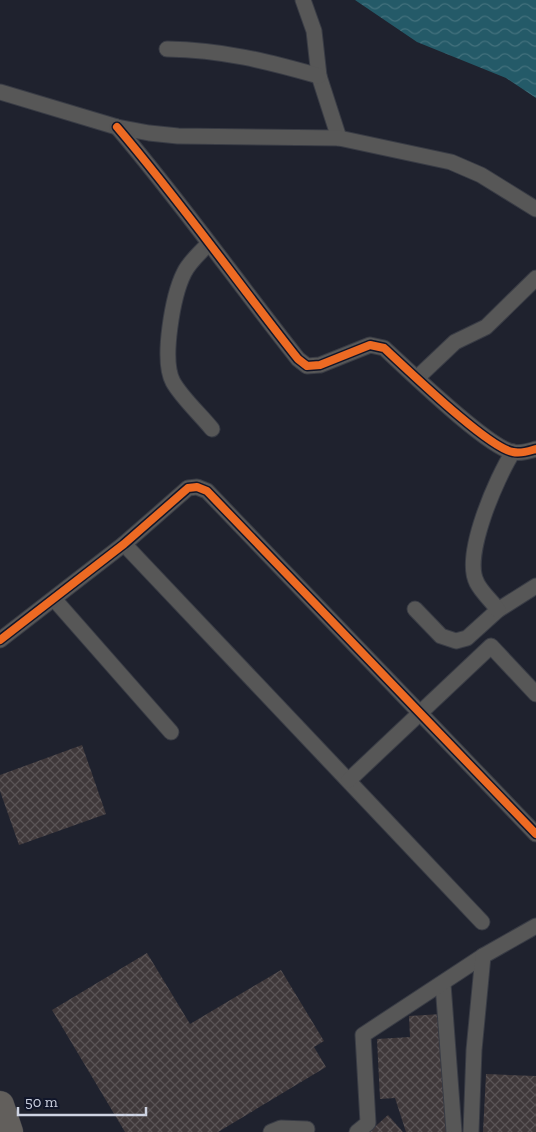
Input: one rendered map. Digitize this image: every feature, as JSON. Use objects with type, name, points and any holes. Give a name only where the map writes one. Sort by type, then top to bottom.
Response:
[{"type":"highway","points":[[0,1105],[9,1132]]},
{"type":"street","points":[[304,0],[314,31],[319,76],[339,138]]},
{"type":"street","points":[[167,49],[200,50],[253,57],[319,76]]},
{"type":"street","points":[[0,92],[117,128],[178,136],[339,138],[451,162],[481,175],[536,209]]},
{"type":"street","points":[[117,128],[166,184],[208,244],[298,359],[307,366],[320,365],[370,345],[376,345],[384,348],[463,419],[498,446],[513,452],[536,449]]},
{"type":"street","points":[[208,244],[188,266],[183,275],[169,324],[168,367],[172,381],[212,429]]},
{"type":"street","points":[[417,378],[455,342],[486,327],[536,278]]},
{"type":"street","points":[[498,610],[476,582],[473,563],[475,546],[492,494],[500,472],[513,452]]},
{"type":"street","points":[[0,640],[124,544],[188,488],[197,487],[207,490],[536,834]]},
{"type":"street","points":[[124,544],[482,922]]},
{"type":"street","points":[[415,609],[441,636],[456,641],[467,638],[498,610],[536,586]]},
{"type":"street","points":[[54,599],[171,732]]},
{"type":"street","points":[[349,780],[491,646],[536,694]]},
{"type":"street","points":[[357,1132],[368,1124],[363,1035],[483,956],[536,926]]},
{"type":"street","points":[[471,1132],[474,1050],[483,956]]},
{"type":"street","points":[[443,984],[454,1132]]},
{"type":"street","points":[[271,1132],[282,1128],[307,1130]]},
{"type":"water","points":[[355,0],[536,0],[536,98],[506,78],[417,42]]},
{"type":"building","points":[[82,745],[106,814],[19,845],[0,791],[0,775]]},
{"type":"building","points":[[147,953],[190,1024],[281,970],[324,1041],[314,1047],[326,1067],[218,1132],[125,1132],[52,1010]]},
{"type":"building","points":[[442,1014],[448,1132],[406,1132],[395,1098],[380,1099],[377,1039],[410,1037],[409,1016]]},
{"type":"building","points":[[486,1074],[536,1076],[536,1132],[483,1132]]},
{"type":"building","points":[[388,1115],[403,1132],[369,1132]]},
{"type":"cycle path","points":[[117,127],[164,184],[298,359],[307,366],[320,365],[370,345],[384,348],[467,423],[501,447],[513,452],[536,449]]},
{"type":"cycle path","points":[[0,640],[124,544],[188,488],[197,487],[207,491],[536,834]]}]
